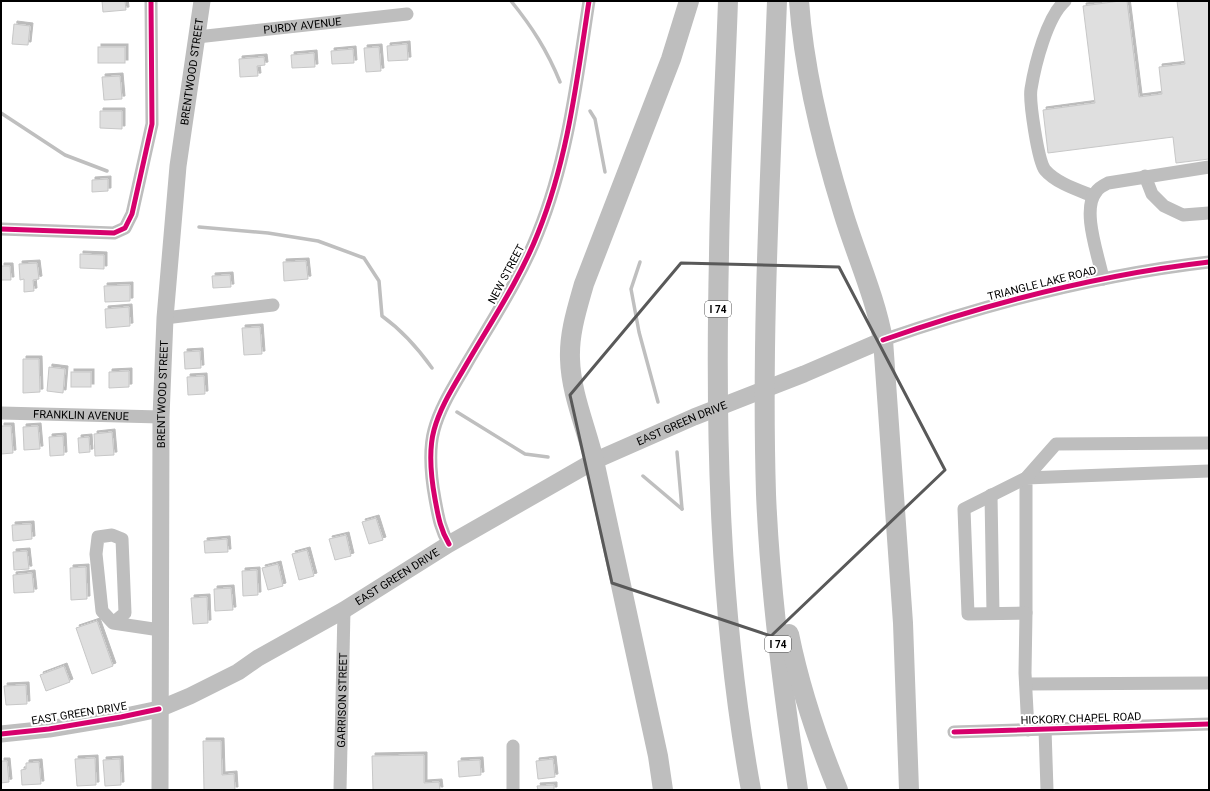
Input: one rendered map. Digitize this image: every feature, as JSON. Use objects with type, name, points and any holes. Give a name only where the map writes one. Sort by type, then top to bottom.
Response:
[{"type":"highway","points":[[663,790],[658,756],[594,461],[572,382],[571,338],[575,315],[598,244],[671,59],[688,1]]},
{"type":"highway","name":"I 74","points":[[728,1],[719,254],[717,364],[719,485],[728,617],[751,790]]},
{"type":"highway","name":"I 74","points":[[778,1],[766,300],[764,411],[766,496],[780,660],[798,790]]},
{"type":"highway","points":[[799,1],[805,54],[822,139],[843,212],[878,316],[883,340],[903,623],[909,790]]},
{"type":"highway","points":[[766,496],[778,540],[785,603],[794,662],[812,724],[838,790]]},
{"type":"highway","points":[[728,617],[723,652],[740,790]]},
{"type":"main road","name":"BRENTWOOD STREET","points":[[160,790],[159,709],[161,417],[165,318],[178,166],[202,1]]},
{"type":"main road","name":"TRIANGLE LAKE ROAD","points":[[804,374],[883,340]]},
{"type":"main road","name":"EAST GREEN DRIVE","points":[[1,734],[56,728],[121,717],[159,709],[190,696],[238,672],[258,658],[344,610],[449,544],[594,461],[694,417],[804,374]]},
{"type":"street","points":[[1,229],[114,233],[125,228],[132,214],[152,124],[151,1]]},
{"type":"street","name":"NEW STREET","points":[[449,544],[441,530],[433,489],[430,463],[434,430],[443,405],[512,288],[538,234],[558,177],[570,119],[589,1]]},
{"type":"street","points":[[1065,1],[1054,14],[1039,57],[1030,90],[1037,147],[1045,170],[1063,183],[1093,196]]},
{"type":"street","name":"PURDY AVENUE","points":[[197,37],[407,14]]},
{"type":"street","points":[[1103,279],[1090,220],[1090,202],[1096,191],[1108,183],[1209,167]]},
{"type":"street","points":[[1146,176],[1152,194],[1164,206],[1183,215],[1209,213]]},
{"type":"street","name":"TRIANGLE LAKE ROAD","points":[[883,340],[952,316],[1057,287],[1166,267],[1209,262]]},
{"type":"street","points":[[165,318],[273,305]]},
{"type":"street","name":"FRANKLIN AVENUE","points":[[1,414],[161,417]]},
{"type":"street","points":[[1026,613],[968,614],[964,509],[1026,478],[1056,444],[1209,443]]},
{"type":"street","points":[[1026,478],[1209,471]]},
{"type":"street","points":[[1026,478],[1026,684],[1028,730]]},
{"type":"street","points":[[991,495],[993,614]]},
{"type":"street","points":[[113,623],[125,612],[122,539],[112,535],[98,537],[96,554],[102,611],[113,623],[160,630]]},
{"type":"street","name":"GARRISON STREET","points":[[340,790],[344,610]]},
{"type":"street","points":[[1026,684],[1209,683]]},
{"type":"street","name":"HICKORY CHAPEL ROAD","points":[[954,732],[1209,724]]},
{"type":"street","points":[[1045,729],[1047,790]]},
{"type":"street","points":[[512,746],[513,790]]},
{"type":"highlighted area","points":[[681,263],[839,267],[945,470],[771,636],[612,583],[570,395]]},
{"type":"building","points":[[102,1],[125,1],[126,10],[103,12]]},
{"type":"building","points":[[1127,1],[1139,97],[1162,94],[1159,67],[1185,64],[1177,1],[1209,1],[1209,159],[1176,163],[1173,137],[1048,153],[1043,110],[1095,103],[1083,6]]},
{"type":"building","points":[[14,24],[30,26],[28,45],[12,44]]},
{"type":"building","points":[[407,44],[408,60],[388,61],[387,46]]},
{"type":"building","points":[[98,47],[125,47],[125,63],[98,63]]},
{"type":"building","points":[[379,47],[381,71],[366,72],[364,48]]},
{"type":"building","points":[[353,49],[354,63],[332,64],[331,51]]},
{"type":"building","points":[[314,53],[315,67],[292,68],[291,55]]},
{"type":"building","points":[[264,57],[265,65],[257,66],[258,76],[240,77],[239,59]]},
{"type":"building","points":[[120,76],[122,99],[104,100],[102,77]]},
{"type":"building","points":[[100,111],[122,111],[122,129],[100,128]]},
{"type":"building","points":[[108,179],[108,191],[92,192],[92,180]]},
{"type":"building","points":[[80,254],[104,255],[104,269],[80,268]]},
{"type":"building","points":[[306,261],[308,279],[284,281],[283,262]]},
{"type":"building","points":[[37,263],[39,279],[33,280],[34,291],[24,292],[24,279],[20,280],[19,264]]},
{"type":"building","points":[[1,266],[10,266],[11,280],[1,280]]},
{"type":"building","points":[[230,275],[231,287],[213,288],[212,276]]},
{"type":"building","points":[[130,285],[130,301],[105,302],[104,286]]},
{"type":"building","points":[[129,307],[130,326],[106,328],[105,309]]},
{"type":"building","points":[[260,327],[262,354],[244,355],[242,328]]},
{"type":"building","points":[[200,351],[201,368],[185,369],[184,352]]},
{"type":"building","points":[[23,359],[39,359],[40,392],[23,393]]},
{"type":"building","points":[[49,367],[65,369],[63,393],[47,391]]},
{"type":"building","points":[[129,371],[129,387],[109,388],[109,372]]},
{"type":"building","points":[[71,372],[91,372],[91,387],[71,387]]},
{"type":"building","points":[[204,376],[205,394],[188,395],[187,377]]},
{"type":"building","points":[[1,426],[11,426],[13,453],[1,454]]},
{"type":"building","points":[[38,426],[40,449],[24,450],[23,427]]},
{"type":"building","points":[[112,432],[114,455],[95,456],[94,434]]},
{"type":"building","points":[[63,436],[64,455],[50,456],[49,437]]},
{"type":"building","points":[[89,437],[90,452],[79,453],[78,438]]},
{"type":"building","points":[[376,518],[383,540],[369,544],[362,522]]},
{"type":"building","points":[[31,524],[32,539],[13,541],[12,525]]},
{"type":"building","points":[[346,535],[351,556],[335,560],[329,539]]},
{"type":"building","points":[[227,539],[228,552],[205,553],[204,541]]},
{"type":"building","points":[[307,550],[314,576],[299,580],[292,554]]},
{"type":"building","points":[[27,551],[29,569],[14,570],[13,552]]},
{"type":"building","points":[[278,564],[283,586],[268,590],[262,568]]},
{"type":"building","points":[[86,567],[87,599],[71,600],[70,568]]},
{"type":"building","points":[[257,570],[258,595],[243,596],[242,571]]},
{"type":"building","points":[[32,573],[34,592],[14,593],[13,575]]},
{"type":"building","points":[[231,588],[233,610],[215,611],[214,589]]},
{"type":"building","points":[[207,597],[208,623],[193,624],[191,598]]},
{"type":"building","points":[[97,621],[113,666],[92,674],[76,628]]},
{"type":"building","points":[[64,666],[70,682],[46,691],[40,675]]},
{"type":"building","points":[[26,685],[27,704],[6,705],[4,686]]},
{"type":"building","points":[[203,741],[221,741],[222,775],[234,774],[235,790],[204,790]]},
{"type":"building","points":[[424,755],[424,783],[439,782],[440,790],[373,790],[372,756]]},
{"type":"building","points":[[95,758],[96,785],[77,786],[75,759]]},
{"type":"building","points":[[120,759],[121,785],[105,786],[103,760]]},
{"type":"building","points":[[553,759],[555,777],[538,779],[536,761]]},
{"type":"building","points":[[480,760],[481,775],[459,777],[458,761]]},
{"type":"building","points":[[1,761],[7,761],[9,782],[1,783]]},
{"type":"building","points":[[39,762],[41,784],[22,785],[21,770],[26,769],[26,763]]},
{"type":"building","points":[[554,785],[554,790],[538,790],[537,786]]},
{"type":"waterway","points":[[511,1],[526,20],[538,39],[560,82]]},
{"type":"waterway","points":[[590,111],[595,119],[605,172]]},
{"type":"waterway","points":[[1,113],[65,155],[107,171]]},
{"type":"waterway","points":[[199,227],[268,233],[318,241],[364,258],[379,281],[382,316],[409,340],[432,368]]},
{"type":"waterway","points":[[640,262],[631,289],[639,332],[658,402]]},
{"type":"waterway","points":[[457,412],[525,454],[548,457]]},
{"type":"waterway","points":[[677,452],[682,509]]},
{"type":"waterway","points":[[643,476],[682,509]]},
{"type":"cycle path","points":[[1,229],[114,233],[125,228],[132,214],[152,124],[151,1]]},
{"type":"cycle path","points":[[449,544],[443,533],[432,482],[431,447],[434,430],[448,397],[505,300],[523,267],[538,233],[557,176],[564,148],[576,89],[589,1]]},
{"type":"cycle path","points":[[883,340],[1003,302],[1044,292],[1126,274],[1209,262]]},
{"type":"cycle path","points":[[1,734],[49,729],[159,709]]},
{"type":"cycle path","points":[[954,732],[1209,724]]}]
